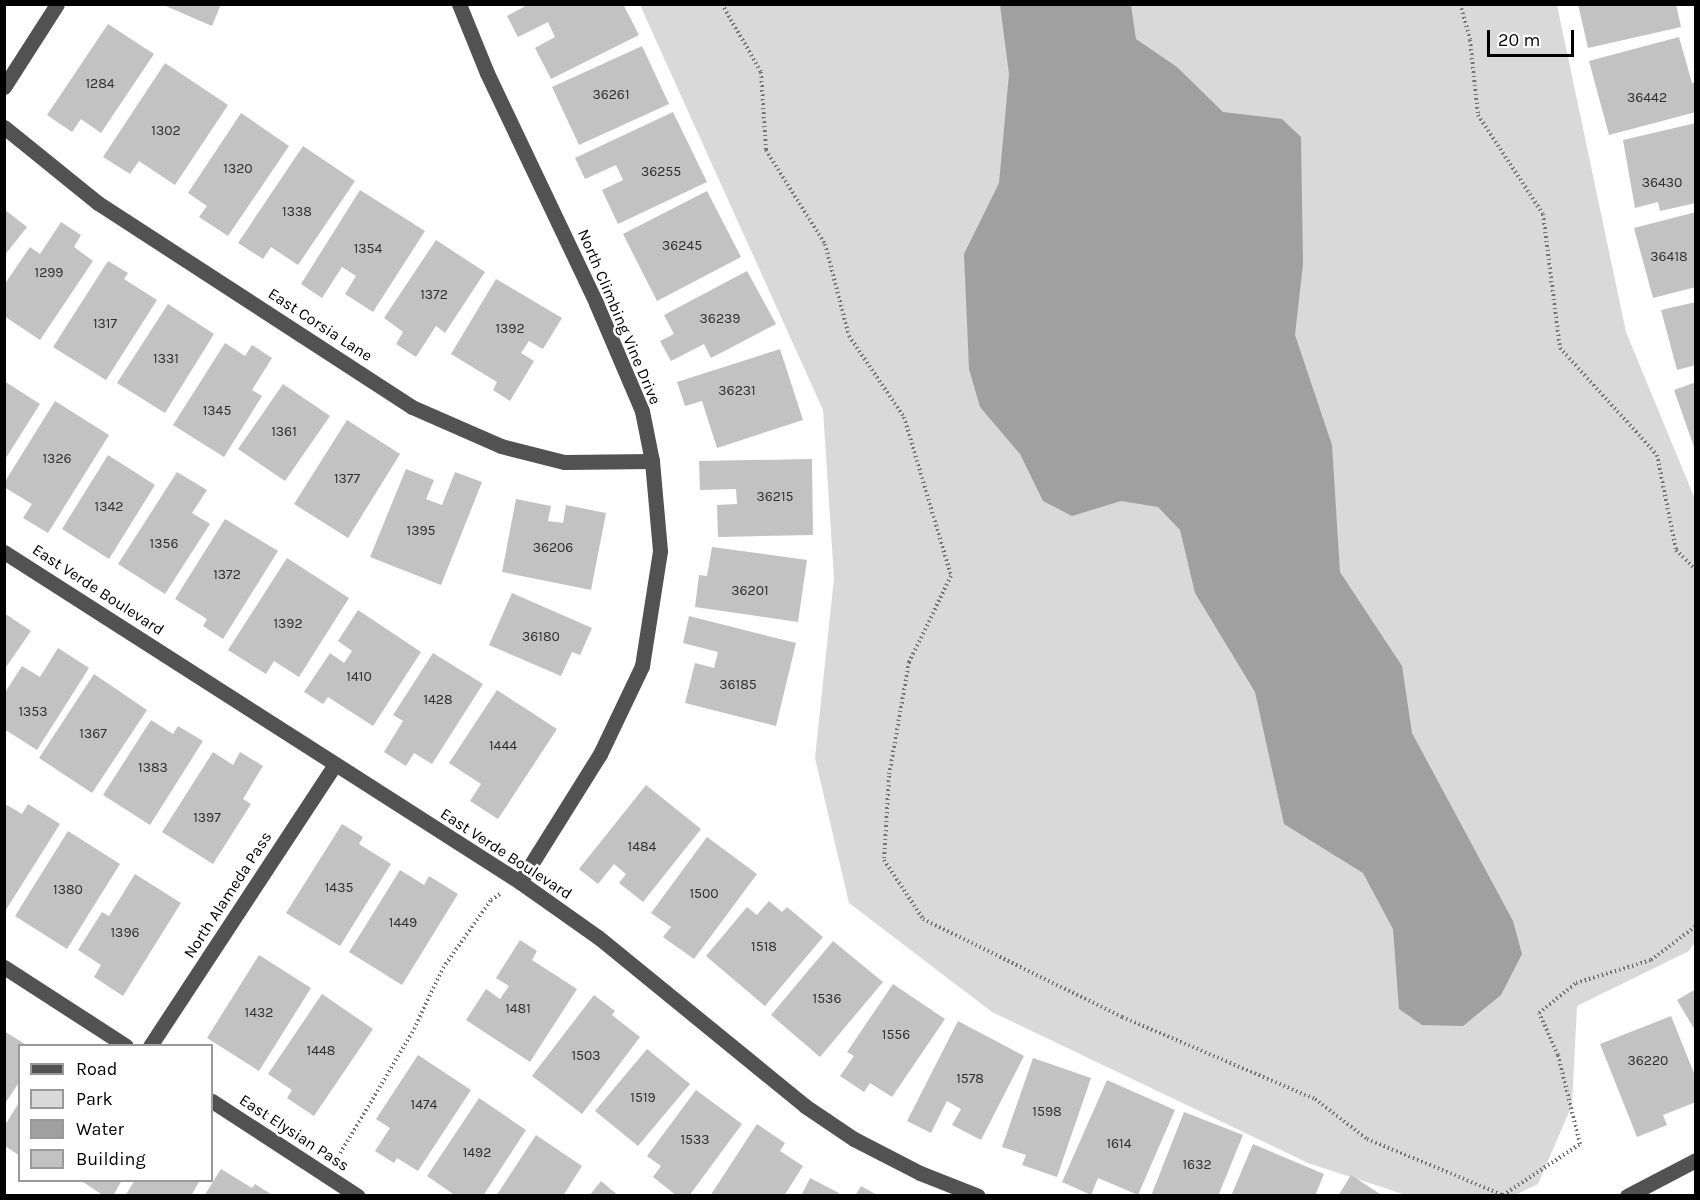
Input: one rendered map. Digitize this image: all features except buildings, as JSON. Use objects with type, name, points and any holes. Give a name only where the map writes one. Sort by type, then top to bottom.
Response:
[{"type":"street","points":[[4,87],[57,4]]},
{"type":"street","name":"North Climbing Vine Drive","points":[[459,4],[487,73],[596,303],[642,411],[652,461],[660,551],[642,666],[600,754],[520,882]]},
{"type":"street","name":"East Corsia Lane","points":[[4,127],[98,203],[412,407],[501,446],[564,462],[652,461]]},
{"type":"street","name":"East Verde Boulevard","points":[[4,552],[520,882],[634,965],[805,1106],[854,1139],[920,1173],[978,1196]]},
{"type":"street","name":"North Alameda Pass","points":[[151,1044],[335,764]]},
{"type":"street","points":[[4,967],[123,1044]]},
{"type":"street","name":"East Elysian Pass","points":[[213,1102],[358,1196]]},
{"type":"street","points":[[1627,1196],[1695,1160]]},
{"type":"path","points":[[722,4],[761,72],[766,150],[825,244],[849,336],[904,417],[951,576],[909,662],[889,776],[884,860],[923,919],[1122,1017],[1315,1099],[1367,1139],[1503,1195],[1580,1144],[1558,1055],[1539,1012],[1576,983],[1651,960],[1695,926]]},
{"type":"path","points":[[1460,4],[1470,40],[1478,115],[1543,214],[1560,348],[1657,455],[1676,550],[1695,570]]},
{"type":"path","points":[[325,1174],[412,1033],[443,968],[491,900],[520,882]]},
{"type":"green space","points":[[640,5],[1557,5],[1626,332],[1695,499],[1696,941],[1689,951],[1577,1006],[1572,1105],[1538,1184],[1515,1195],[1406,1195],[1308,1163],[992,1012],[849,903],[815,758],[834,578],[823,410]]},
{"type":"water","points":[[1000,5],[1131,5],[1136,39],[1177,67],[1223,112],[1282,119],[1301,137],[1303,264],[1295,335],[1332,445],[1340,572],[1402,666],[1412,733],[1513,921],[1522,954],[1501,995],[1463,1026],[1422,1025],[1399,1009],[1393,929],[1363,873],[1284,824],[1255,692],[1195,593],[1180,530],[1158,507],[1121,501],[1072,516],[1043,501],[1020,454],[980,407],[969,369],[964,254],[999,183],[1009,74]]}]
